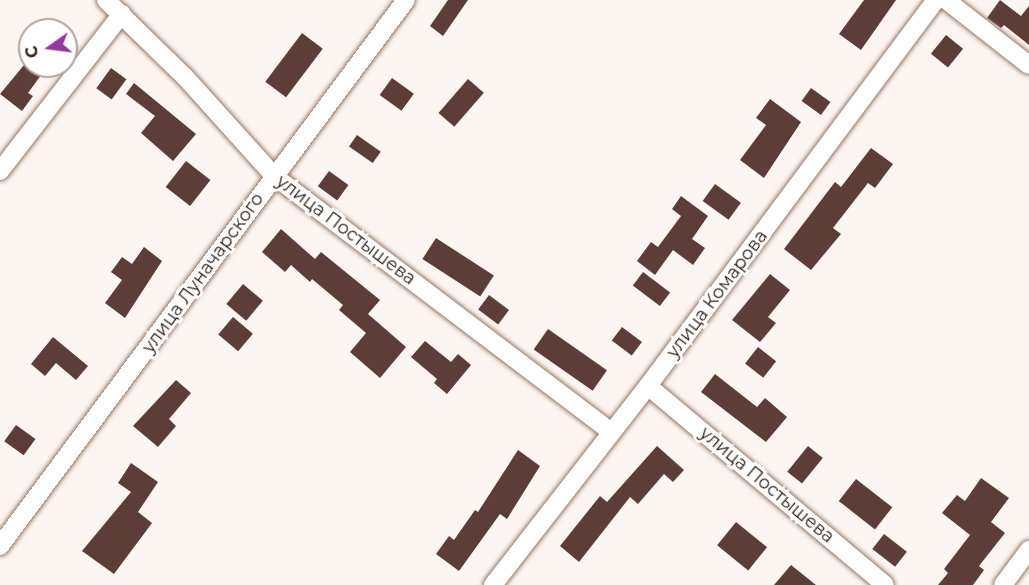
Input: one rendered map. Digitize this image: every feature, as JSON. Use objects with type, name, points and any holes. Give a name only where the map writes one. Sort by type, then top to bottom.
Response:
[{"type":"street","name":"улица Постышева","points":[[106,0],[122,14],[274,176],[611,432]]},
{"type":"street","name":"улица Луначарского","points":[[0,546],[406,0]]},
{"type":"street","name":"улица Комарова","points":[[493,585],[648,386],[936,0]]},
{"type":"street","points":[[946,0],[1029,65]]},
{"type":"street","points":[[0,171],[122,14]]},
{"type":"street","name":"улица Постышева","points":[[648,386],[885,585]]},
{"type":"street","points":[[1003,585],[1029,550]]},
{"type":"building","points":[[448,0],[468,0],[443,36],[430,26]]},
{"type":"building","points":[[864,0],[896,0],[861,50],[839,34]]},
{"type":"building","points":[[1000,0],[1021,16],[1029,6],[1029,45],[1004,25],[1001,28],[987,18]]},
{"type":"building","points":[[302,33],[323,49],[286,97],[265,82]]},
{"type":"building","points":[[946,35],[963,49],[948,67],[931,54]]},
{"type":"building","points":[[111,68],[126,79],[112,99],[96,88]]},
{"type":"building","points":[[18,72],[18,78],[39,78],[28,93],[33,96],[22,111],[0,94]]},
{"type":"building","points":[[392,78],[414,94],[401,111],[380,95]]},
{"type":"building","points":[[468,79],[484,93],[454,127],[438,113]]},
{"type":"building","points":[[134,83],[196,134],[173,161],[141,133],[155,116],[126,94]]},
{"type":"building","points":[[811,88],[830,102],[821,115],[802,101]]},
{"type":"building","points":[[770,99],[801,122],[764,178],[740,160],[766,125],[756,118]]},
{"type":"building","points":[[357,135],[381,152],[373,163],[349,146]]},
{"type":"building","points":[[871,148],[893,164],[875,188],[868,183],[833,228],[841,234],[811,270],[784,249],[835,182],[841,187]]},
{"type":"building","points":[[186,161],[210,180],[190,206],[166,187]]},
{"type":"building","points":[[329,171],[348,185],[337,200],[318,186]]},
{"type":"building","points":[[715,184],[741,203],[729,220],[703,201]]},
{"type":"building","points":[[681,196],[708,216],[692,239],[705,248],[693,265],[673,250],[655,275],[637,261],[651,242],[658,247],[681,216],[672,209]]},
{"type":"building","points":[[281,229],[315,259],[321,252],[380,300],[368,314],[406,347],[380,378],[350,352],[366,333],[339,310],[343,305],[312,279],[310,282],[291,265],[285,272],[262,252]]},
{"type":"building","points":[[436,238],[494,276],[480,297],[422,259]]},
{"type":"building","points":[[144,247],[162,261],[125,318],[105,303],[122,280],[111,272],[122,257],[132,264]]},
{"type":"building","points":[[643,272],[670,292],[660,306],[633,286]]},
{"type":"building","points":[[770,274],[790,290],[768,317],[776,323],[760,342],[732,320]]},
{"type":"building","points":[[243,284],[263,301],[246,321],[226,304]]},
{"type":"building","points":[[489,295],[509,310],[498,324],[478,309]]},
{"type":"building","points":[[233,317],[253,334],[238,351],[218,335]]},
{"type":"building","points":[[622,327],[642,342],[632,356],[612,341]]},
{"type":"building","points":[[548,329],[607,370],[593,391],[534,349]]},
{"type":"building","points":[[53,337],[88,366],[76,380],[56,363],[45,376],[31,364]]},
{"type":"building","points":[[425,341],[451,362],[458,354],[471,365],[447,394],[434,383],[437,379],[411,357]]},
{"type":"building","points":[[758,347],[776,361],[763,378],[745,364]]},
{"type":"building","points":[[715,374],[757,407],[765,398],[787,417],[766,442],[701,392]]},
{"type":"building","points":[[176,380],[191,393],[169,419],[176,426],[158,447],[133,426]]},
{"type":"building","points":[[16,425],[35,439],[24,455],[4,441]]},
{"type":"building","points":[[657,446],[684,470],[673,482],[664,474],[638,504],[630,497],[579,562],[560,546],[600,496],[607,502]]},
{"type":"building","points":[[808,446],[823,458],[802,484],[787,472]]},
{"type":"building","points":[[518,450],[540,466],[507,519],[500,514],[459,571],[436,554],[449,536],[454,540],[475,510],[478,512]]},
{"type":"building","points":[[131,463],[158,482],[138,512],[152,523],[114,574],[82,551],[131,492],[118,483]]},
{"type":"building","points":[[981,478],[1009,498],[991,522],[1005,533],[979,566],[984,570],[973,585],[938,585],[948,573],[944,569],[970,535],[942,513],[957,495],[965,501]]},
{"type":"building","points":[[856,479],[892,507],[875,529],[839,501]]},
{"type":"building","points":[[736,522],[767,547],[748,570],[717,545]]},
{"type":"building","points":[[884,534],[907,552],[895,567],[872,549]]},
{"type":"building","points":[[791,565],[816,585],[774,585]]}]
